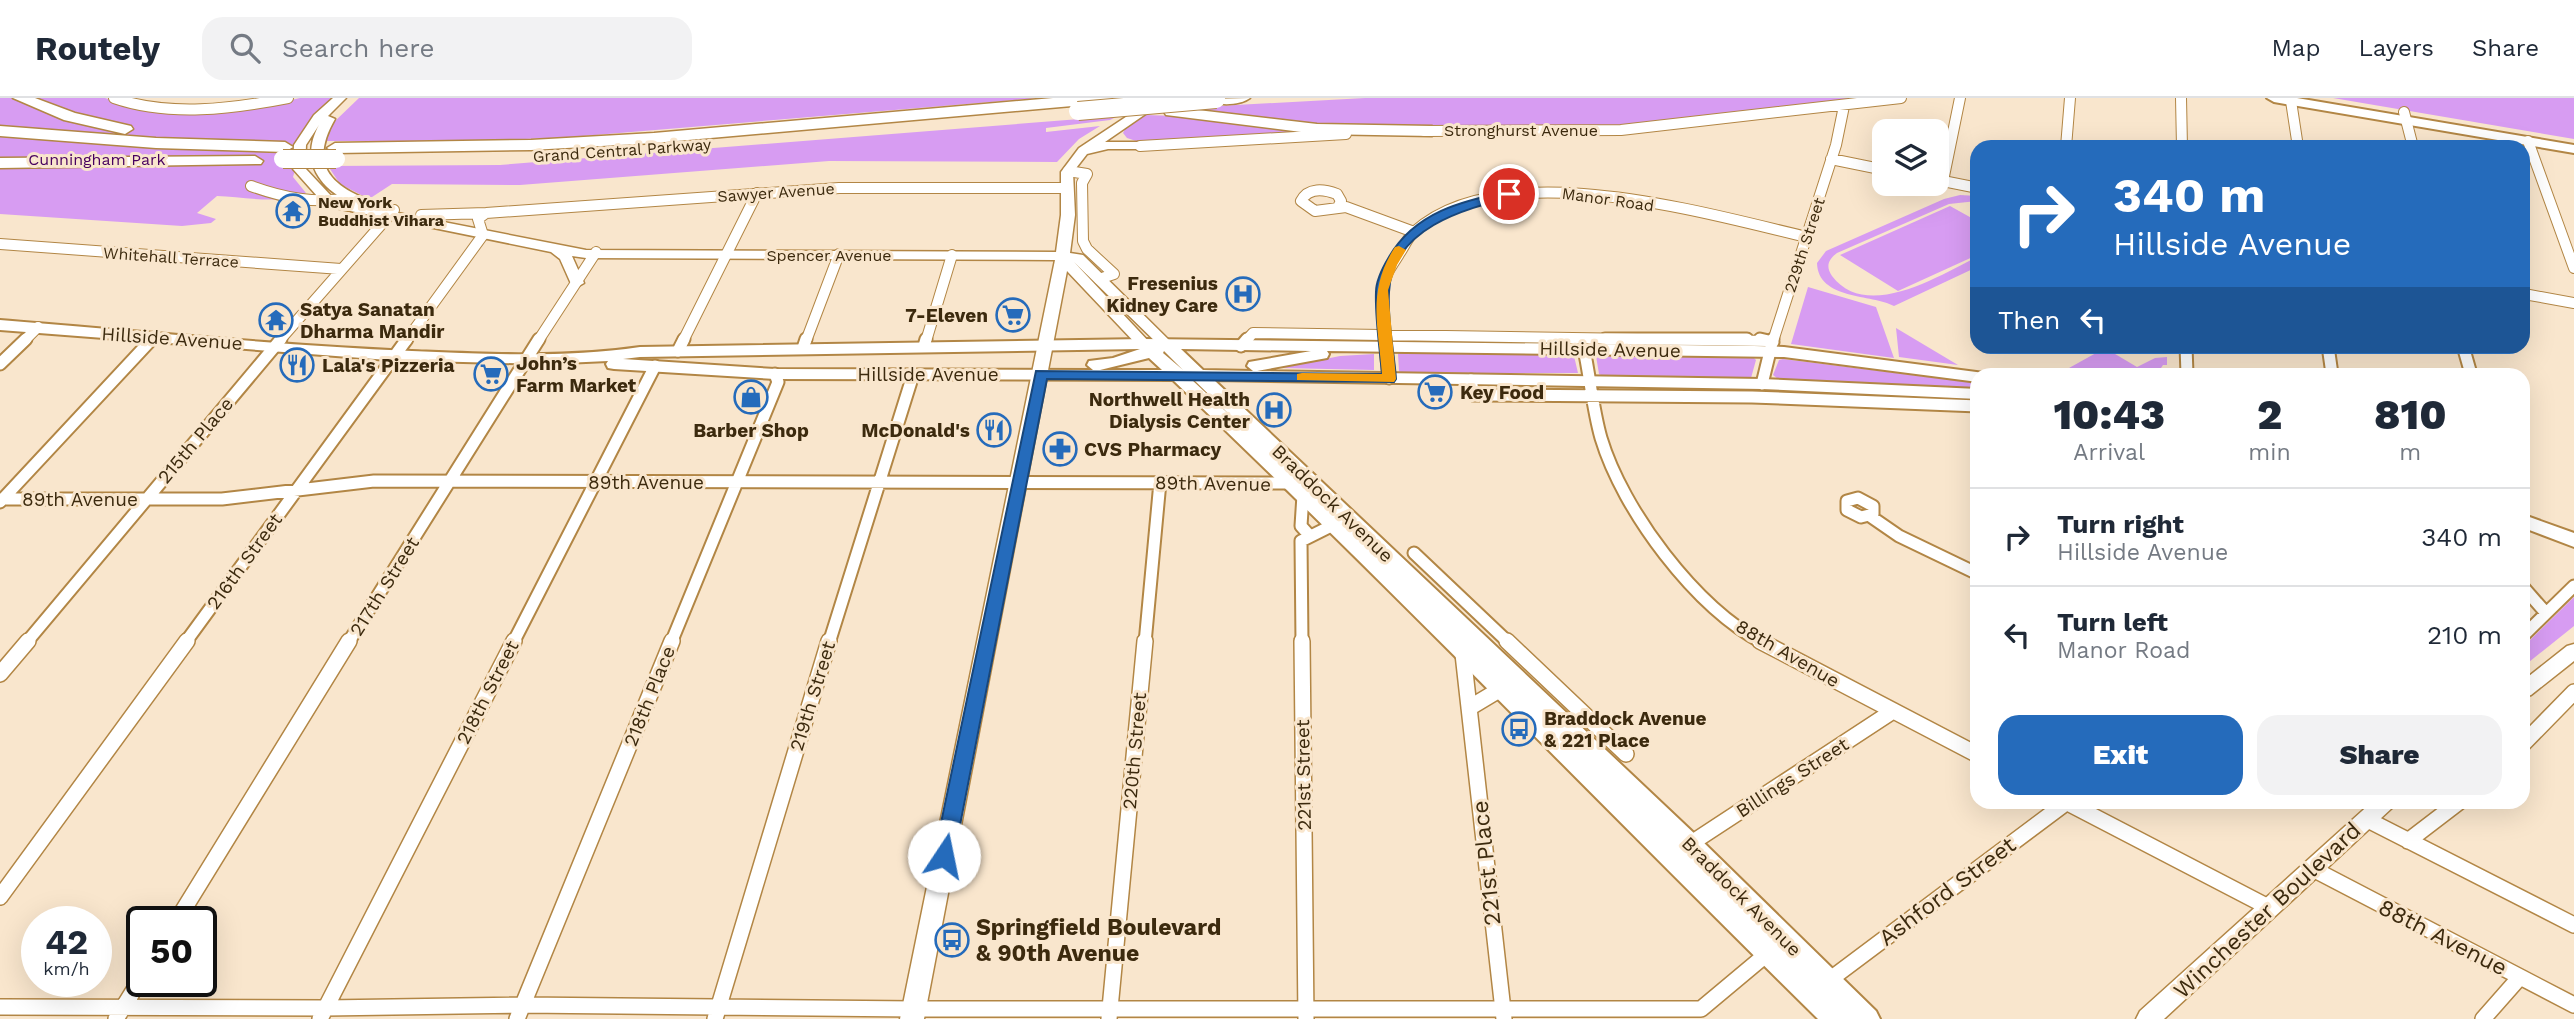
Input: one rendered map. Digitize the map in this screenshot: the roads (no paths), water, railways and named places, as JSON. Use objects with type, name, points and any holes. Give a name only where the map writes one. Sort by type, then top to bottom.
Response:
[{"type":"highway","points":[[21,98],[71,117],[118,128],[284,153]]},
{"type":"highway","name":"Grand Central Parkway","points":[[335,153],[654,138],[1105,98]]},
{"type":"highway","name":"Grand Central Parkway","points":[[0,144],[123,153],[335,153],[487,157],[595,152],[1242,98]]},
{"type":"highway","points":[[1078,111],[1168,105],[1317,128],[1432,131]]},
{"type":"highway","name":"Grand Central Parkway","points":[[0,131],[284,153]]},
{"type":"highway","points":[[0,163],[226,162],[284,153]]},
{"type":"main road","points":[[2274,98],[2574,141]]},
{"type":"main road","points":[[2320,98],[2523,140]]},
{"type":"main road","points":[[2530,141],[2574,149]]},
{"type":"main road","name":"Hillside Avenue","points":[[0,325],[394,355],[596,359],[640,352],[924,346],[1175,376],[1196,371],[1471,380],[1592,389],[1762,384],[1970,394]]},
{"type":"main road","name":"Hillside Avenue","points":[[596,359],[614,365],[775,373],[914,375],[1044,360],[1114,363],[1155,347],[1361,346],[1386,341],[1584,349],[1771,347],[1970,376]]},
{"type":"main road","points":[[1196,371],[1266,366],[1361,346]]},
{"type":"main road","name":"Braddock Avenue","points":[[1155,347],[1196,371],[1333,525],[1499,690],[1608,767],[1768,953],[1836,1019]]},
{"type":"main road","name":"Braddock Avenue","points":[[1155,347],[1175,376],[1301,486],[1608,767],[1867,1019]]},
{"type":"main road","points":[[725,370],[745,362],[813,357],[1044,360]]},
{"type":"main road","points":[[2530,523],[2574,540]]},
{"type":"street","points":[[116,98],[130,104],[223,109],[288,98]]},
{"type":"street","points":[[331,203],[299,169],[300,145],[318,118],[340,98]]},
{"type":"street","points":[[350,198],[325,180],[316,154],[324,126],[351,98]]},
{"type":"street","name":"Stronghurst Avenue","points":[[1140,146],[1285,136],[1432,131],[1621,130],[1901,98]]},
{"type":"street","points":[[1949,142],[1959,98]]},
{"type":"street","points":[[2067,140],[2070,98]]},
{"type":"street","points":[[2181,98],[2182,140]]},
{"type":"street","points":[[2291,101],[2297,140]]},
{"type":"street","points":[[913,1014],[1017,483],[1057,294],[1068,215],[1068,171],[1083,151],[1114,129],[1168,105]]},
{"type":"street","name":"229th Street","points":[[1762,384],[1771,347],[1831,159],[1844,106]]},
{"type":"street","points":[[2405,116],[2411,140]]},
{"type":"street","points":[[1114,129],[1122,138],[1140,146]]},
{"type":"street","points":[[1083,151],[1108,145],[1140,146]]},
{"type":"street","points":[[2530,147],[2574,268]]},
{"type":"street","points":[[1831,159],[1872,167]]},
{"type":"street","points":[[1068,171],[1087,174],[1082,183],[1083,241],[1087,249],[1114,274],[1099,279]]},
{"type":"street","points":[[1949,183],[1970,187]]},
{"type":"street","name":"Spencer Avenue","points":[[251,186],[305,201],[331,203],[592,247],[596,252]]},
{"type":"street","name":"Sawyer Avenue","points":[[486,213],[839,188],[1067,188]]},
{"type":"street","name":"Manor Road","points":[[1389,379],[1382,290],[1399,249],[1414,232],[1440,215],[1478,201],[1521,193],[1567,191],[1613,196],[1807,237]]},
{"type":"street","points":[[678,351],[757,194]]},
{"type":"street","name":"Spencer Avenue","points":[[331,203],[350,198],[391,213],[486,213]]},
{"type":"street","points":[[1339,205],[1414,232]]},
{"type":"street","name":"215th Place","points":[[0,674],[275,346],[391,213]]},
{"type":"street","points":[[480,230],[478,219],[486,213]]},
{"type":"street","name":"Spencer Avenue","points":[[421,215],[586,254],[1063,256]]},
{"type":"street","name":"216th Street","points":[[0,897],[394,355],[480,230]]},
{"type":"street","name":"Whitehall Terrace","points":[[0,244],[341,269]]},
{"type":"street","points":[[556,248],[566,257],[577,283]]},
{"type":"street","name":"217th Street","points":[[186,906],[447,482],[596,252]]},
{"type":"street","points":[[803,348],[839,254]]},
{"type":"street","points":[[924,346],[952,255]]},
{"type":"street","name":"Braddock Avenue","points":[[1063,256],[1078,258],[1099,279],[1155,347]]},
{"type":"street","name":"Braddock Avenue","points":[[1063,256],[1100,299],[1155,347]]},
{"type":"street","points":[[1057,294],[1079,288],[1100,299]]},
{"type":"street","points":[[2530,295],[2574,303]]},
{"type":"street","points":[[0,364],[38,327]]},
{"type":"street","name":"Hillside Avenue","points":[[1241,345],[1253,333],[1386,341],[1759,339],[1771,347]]},
{"type":"street","points":[[1,500],[154,337]]},
{"type":"street","name":"88th Avenue","points":[[1584,349],[1601,437],[1617,479],[1651,536],[1700,595],[1756,639],[1970,751]]},
{"type":"street","name":"218th Street","points":[[323,1013],[656,366]]},
{"type":"street","name":"218th Place","points":[[520,1012],[778,382],[775,373]]},
{"type":"street","name":"219th Street","points":[[716,1014],[877,483],[914,375]]},
{"type":"street","name":"Hillside Avenue","points":[[1592,389],[1970,406]]},
{"type":"street","name":"89th Avenue","points":[[1,500],[222,499],[374,481],[1160,482],[1301,486]]},
{"type":"street","name":"220th Street","points":[[1109,1014],[1160,482]]},
{"type":"street","name":"221st Street","points":[[1301,486],[1301,526],[1310,536],[1301,541],[1306,1014]]},
{"type":"street","points":[[1870,516],[1899,536],[1970,569]]},
{"type":"street","points":[[1310,536],[1333,525]]},
{"type":"street","name":"Braddock Avenue","points":[[1414,553],[1608,767]]},
{"type":"street","points":[[2530,629],[2574,586]]},
{"type":"street","points":[[2530,595],[2546,613]]},
{"type":"street","points":[[2530,685],[2574,651]]},
{"type":"street","name":"221st Place","points":[[1464,654],[1503,1013]]},
{"type":"street","points":[[1469,708],[1499,690]]},
{"type":"street","points":[[2530,737],[2574,692]]},
{"type":"street","name":"Billings Street","points":[[1690,844],[1893,711]]},
{"type":"street","name":"Ashford Street","points":[[1828,981],[2058,809]]},
{"type":"street","points":[[2080,809],[2270,908]]},
{"type":"street","name":"Winchester Boulevard","points":[[2148,1019],[2378,809]]},
{"type":"street","points":[[2408,841],[2450,809]]},
{"type":"street","points":[[2366,820],[2574,925]]},
{"type":"street","name":"88th Avenue","points":[[2313,869],[2574,1005]]},
{"type":"street","points":[[0,1007],[120,1012],[323,1013],[1702,1014],[1768,953]]},
{"type":"street","points":[[2483,1019],[2520,977]]},
{"type":"street","points":[[120,1012],[129,997]]},
{"type":"place","name":"New York Buddhist Vihara","points":[[293,211]]},
{"type":"place","name":"Fresenius Kidney Care","points":[[1243,294]]},
{"type":"place","name":"7-Eleven","points":[[1013,315]]},
{"type":"place","name":"Satya Sanatan Dharma Mandir","points":[[276,320]]},
{"type":"place","name":"Lala's Pizzeria","points":[[297,365]]},
{"type":"place","name":"John’s Farm Market","points":[[491,374]]},
{"type":"place","name":"Key Food","points":[[1435,392]]},
{"type":"place","name":"Barber Shop","points":[[751,397]]},
{"type":"place","name":"Northwell Health Dialysis Center","points":[[1274,410]]},
{"type":"place","name":"McDonald's","points":[[994,430]]},
{"type":"place","name":"CVS Pharmacy","points":[[1060,449]]},
{"type":"place","name":"Braddock Avenue & 221 Place","points":[[1519,729]]},
{"type":"place","name":"Springfield Boulevard & 90th Avenue","points":[[952,940]]},
{"type":"park label","name":"Cunningham Park","points":[[97,159]]}]
